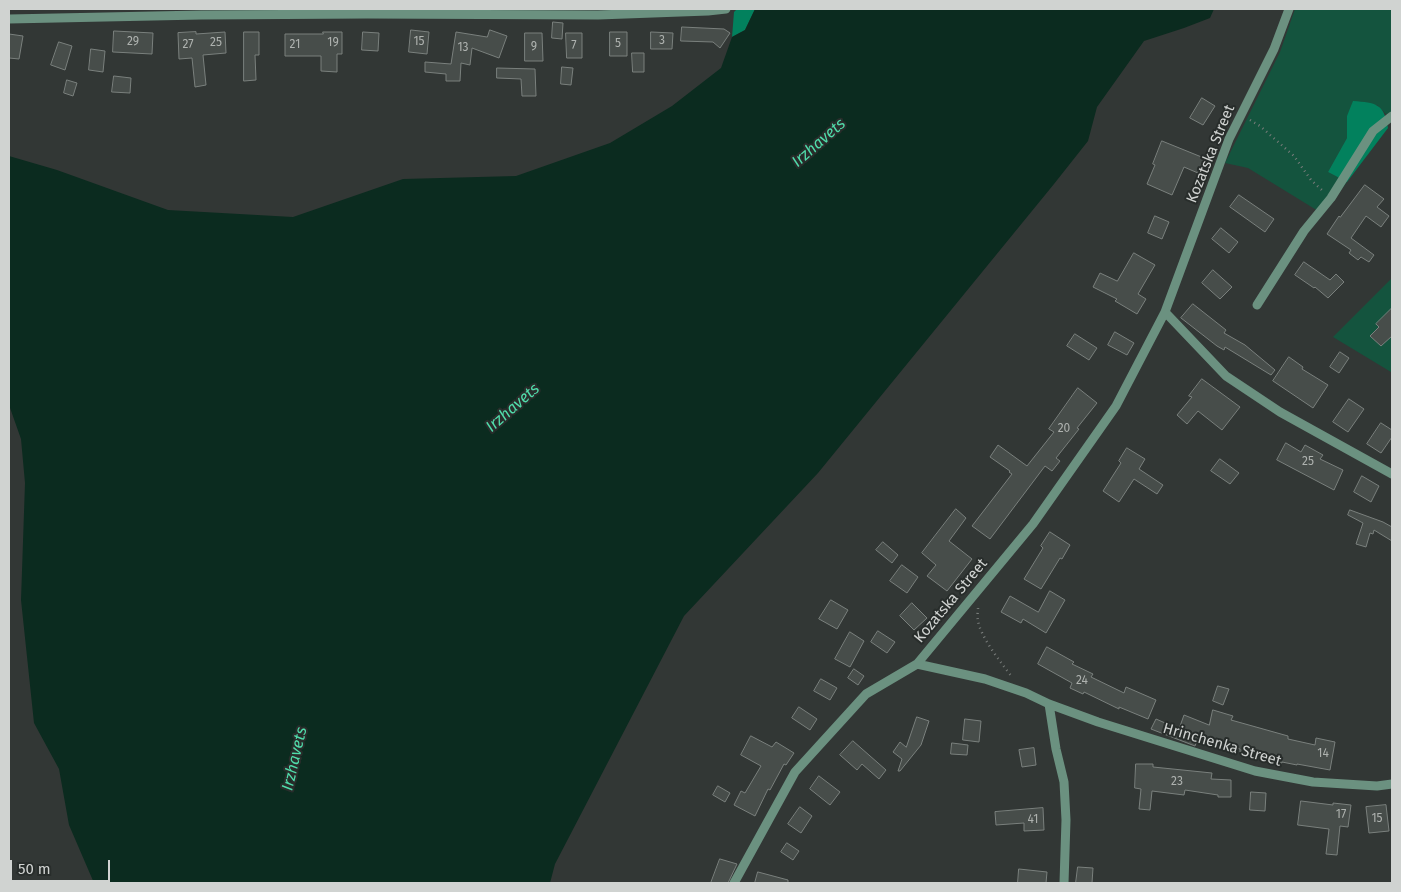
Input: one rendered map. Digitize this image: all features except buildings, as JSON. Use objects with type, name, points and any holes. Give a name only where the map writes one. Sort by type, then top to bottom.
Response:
[{"type":"street","points":[[9,19],[201,15],[598,15],[726,9]]},
{"type":"street","name":"Kozatska Street","points":[[734,883],[795,772],[866,694],[917,664],[1033,524],[1116,406],[1165,312],[1229,139],[1274,49],[1289,9]]},
{"type":"street","points":[[1257,304],[1304,231],[1331,198],[1373,131],[1392,116]]},
{"type":"street","points":[[1165,312],[1226,376],[1280,412],[1392,474]]},
{"type":"street","name":"Hrinchenka Street","points":[[917,664],[985,679],[1098,722],[1255,771],[1313,782],[1377,786],[1392,784]]},
{"type":"street","points":[[1049,704],[1056,749],[1064,782],[1066,820],[1064,883]]},
{"type":"path","points":[[1241,114],[1260,126],[1294,156],[1311,180],[1331,198]]},
{"type":"path","points":[[980,589],[978,620],[982,633],[1002,664],[1014,678]]},
{"type":"green space","points":[[737,9],[755,9],[745,30],[732,37],[734,12]]},
{"type":"green space","points":[[1295,9],[1392,9],[1392,112],[1386,114],[1377,105],[1347,116],[1347,138],[1328,172],[1347,182],[1323,214],[1248,168],[1225,163],[1280,52]]},
{"type":"green space","points":[[1353,101],[1378,106],[1384,114],[1388,128],[1347,182],[1328,172],[1347,138],[1347,116]]},
{"type":"green space","points":[[1392,278],[1392,374],[1333,337]]},
{"type":"water","name":"Irzhavets","points":[[755,9],[1214,9],[1210,18],[1144,41],[1097,107],[1088,141],[1054,184],[818,473],[684,616],[555,864],[550,883],[94,883],[69,825],[59,769],[34,723],[21,600],[25,483],[21,439],[9,405],[9,156],[57,170],[168,210],[293,217],[403,179],[516,176],[610,143],[672,106],[721,68],[732,37],[745,30]]}]
